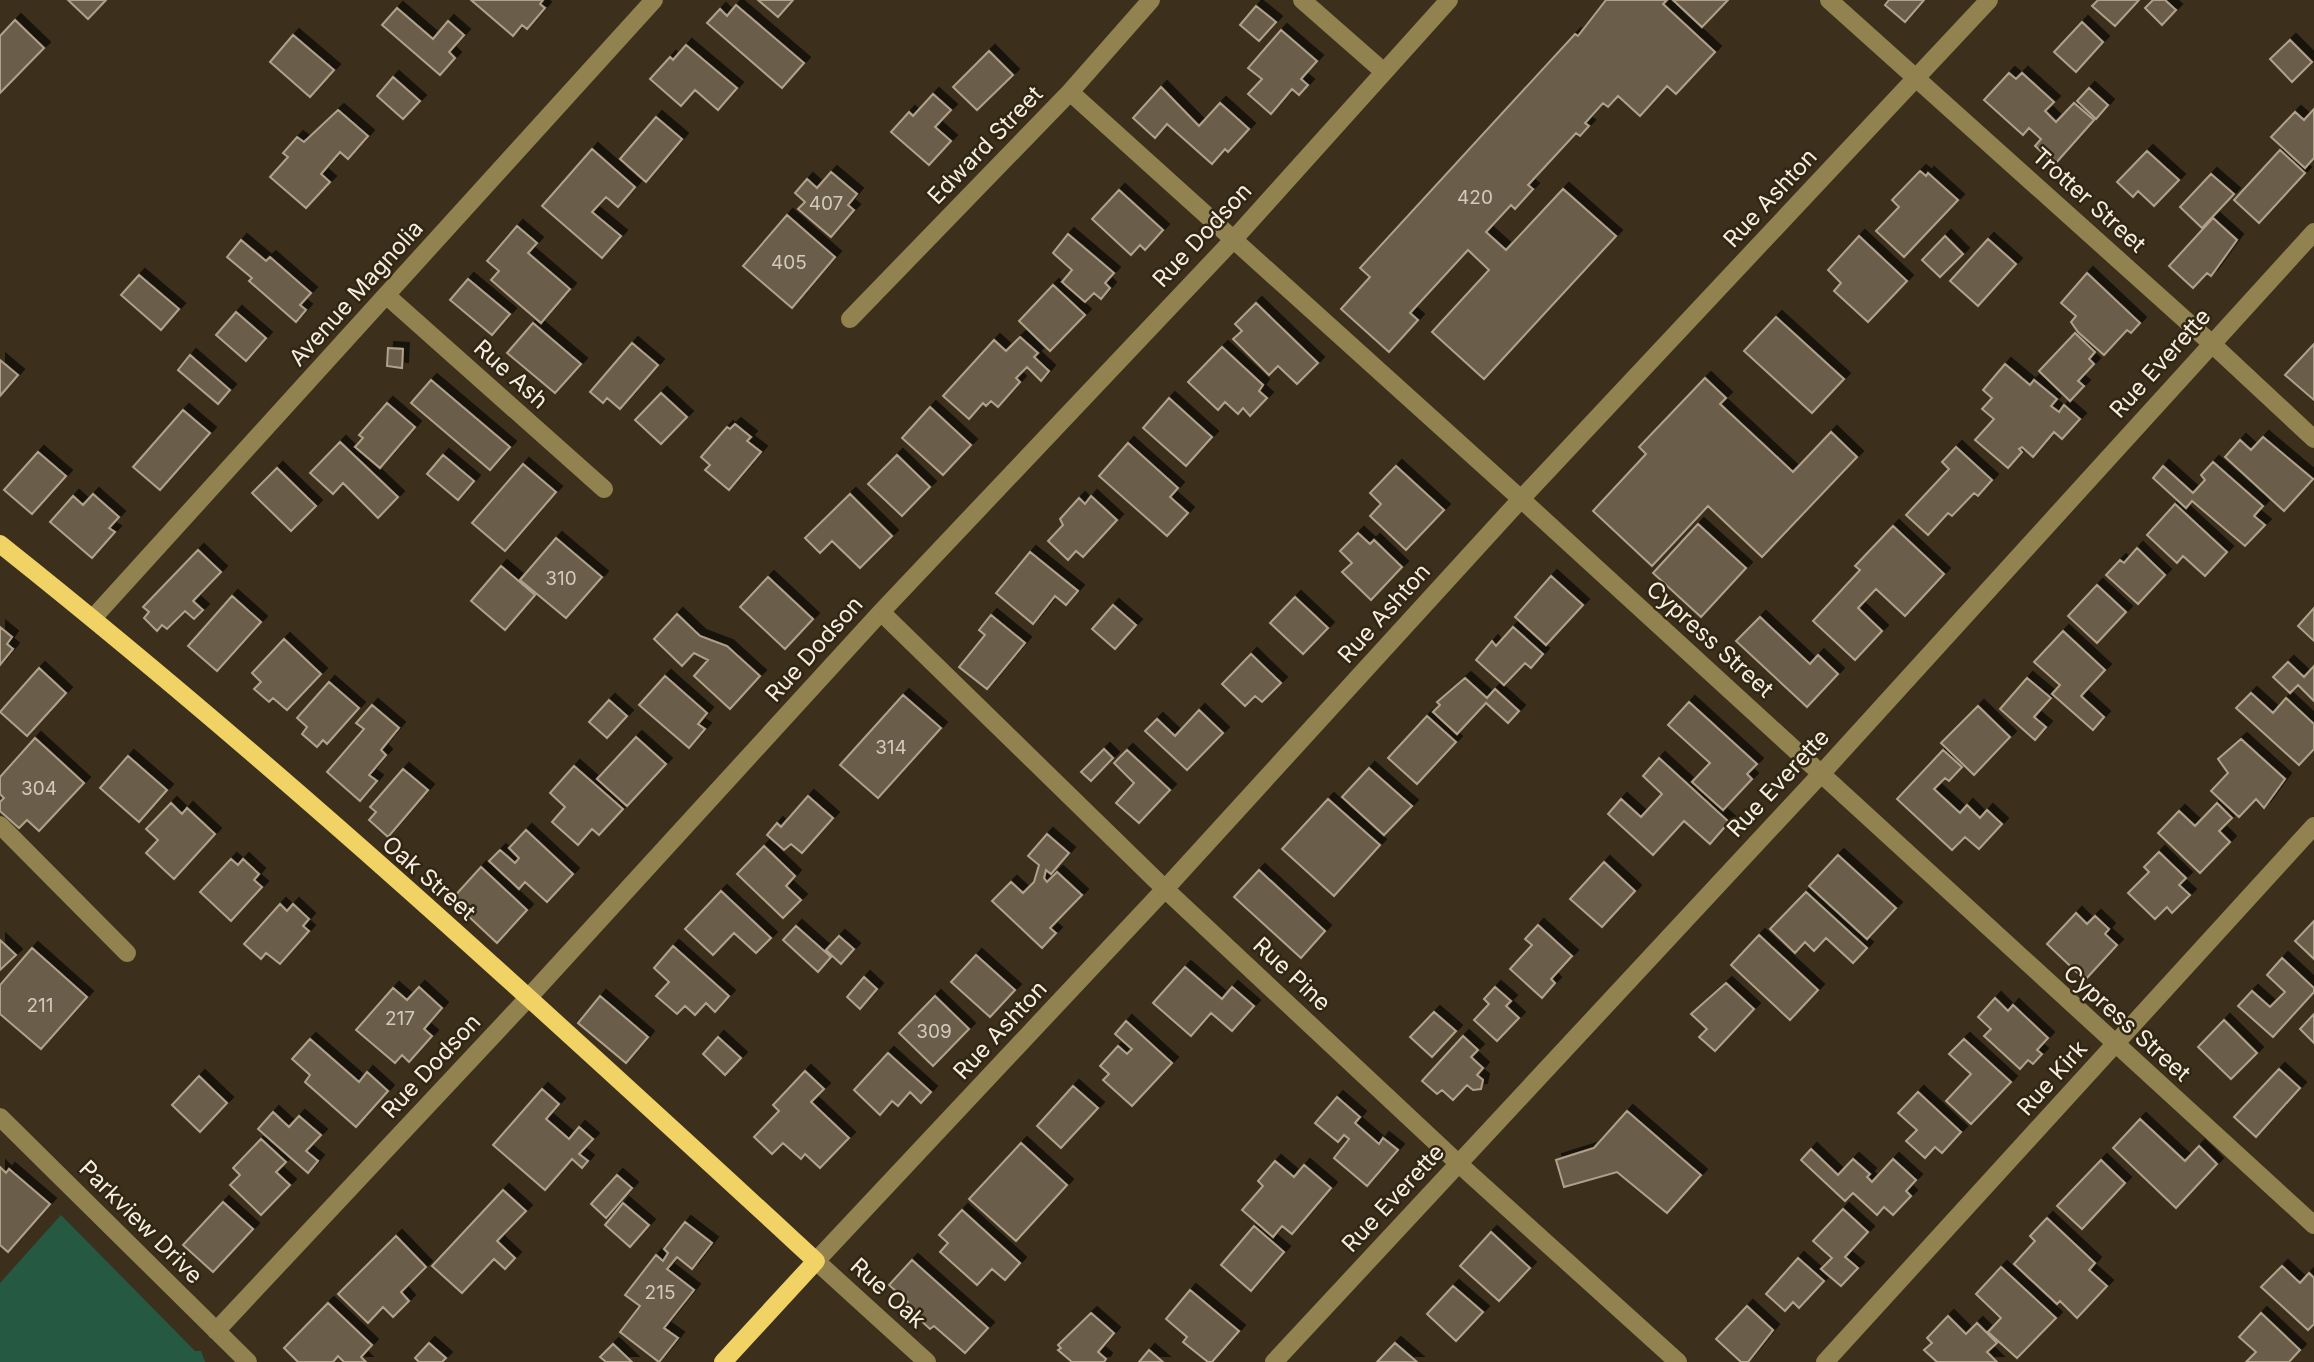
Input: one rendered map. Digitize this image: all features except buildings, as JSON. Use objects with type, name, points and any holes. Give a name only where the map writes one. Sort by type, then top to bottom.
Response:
[{"type":"main road","name":"Oak Street","points":[[0,544],[93,618],[529,997],[816,1261]]},
{"type":"main road","points":[[723,1362],[816,1261]]},
{"type":"street","name":"Avenue Magnolia","points":[[93,618],[654,0]]},
{"type":"street","name":"Edward Street","points":[[850,319],[1070,92],[1151,0]]},
{"type":"street","points":[[1301,0],[1384,72]]},
{"type":"street","name":"Rue Dodson","points":[[216,1331],[529,997],[881,612],[1234,239],[1449,0]]},
{"type":"street","name":"Trotter Street","points":[[1829,0],[2314,439]]},
{"type":"street","name":"Rue Ashton","points":[[816,1261],[1165,889],[1521,499],[1989,0]]},
{"type":"street","name":"Cypress Street","points":[[1070,92],[1521,499],[2114,1046],[2314,1225]]},
{"type":"street","name":"Rue Everette","points":[[1273,1362],[1821,774],[2314,232]]},
{"type":"street","name":"Rue Ash","points":[[386,295],[604,489]]},
{"type":"street","name":"Rue Pine","points":[[881,612],[1165,889],[1459,1164],[1678,1362]]},
{"type":"street","points":[[0,825],[127,953]]},
{"type":"street","name":"Rue Kirk","points":[[1825,1362],[2314,825]]},
{"type":"street","name":"Parkview Drive","points":[[0,1116],[248,1362]]},
{"type":"street","name":"Rue Oak","points":[[816,1261],[927,1362]]},
{"type":"green space","points":[[61,1215],[195,1351],[201,1351],[205,1362],[0,1362],[0,1283]]}]
